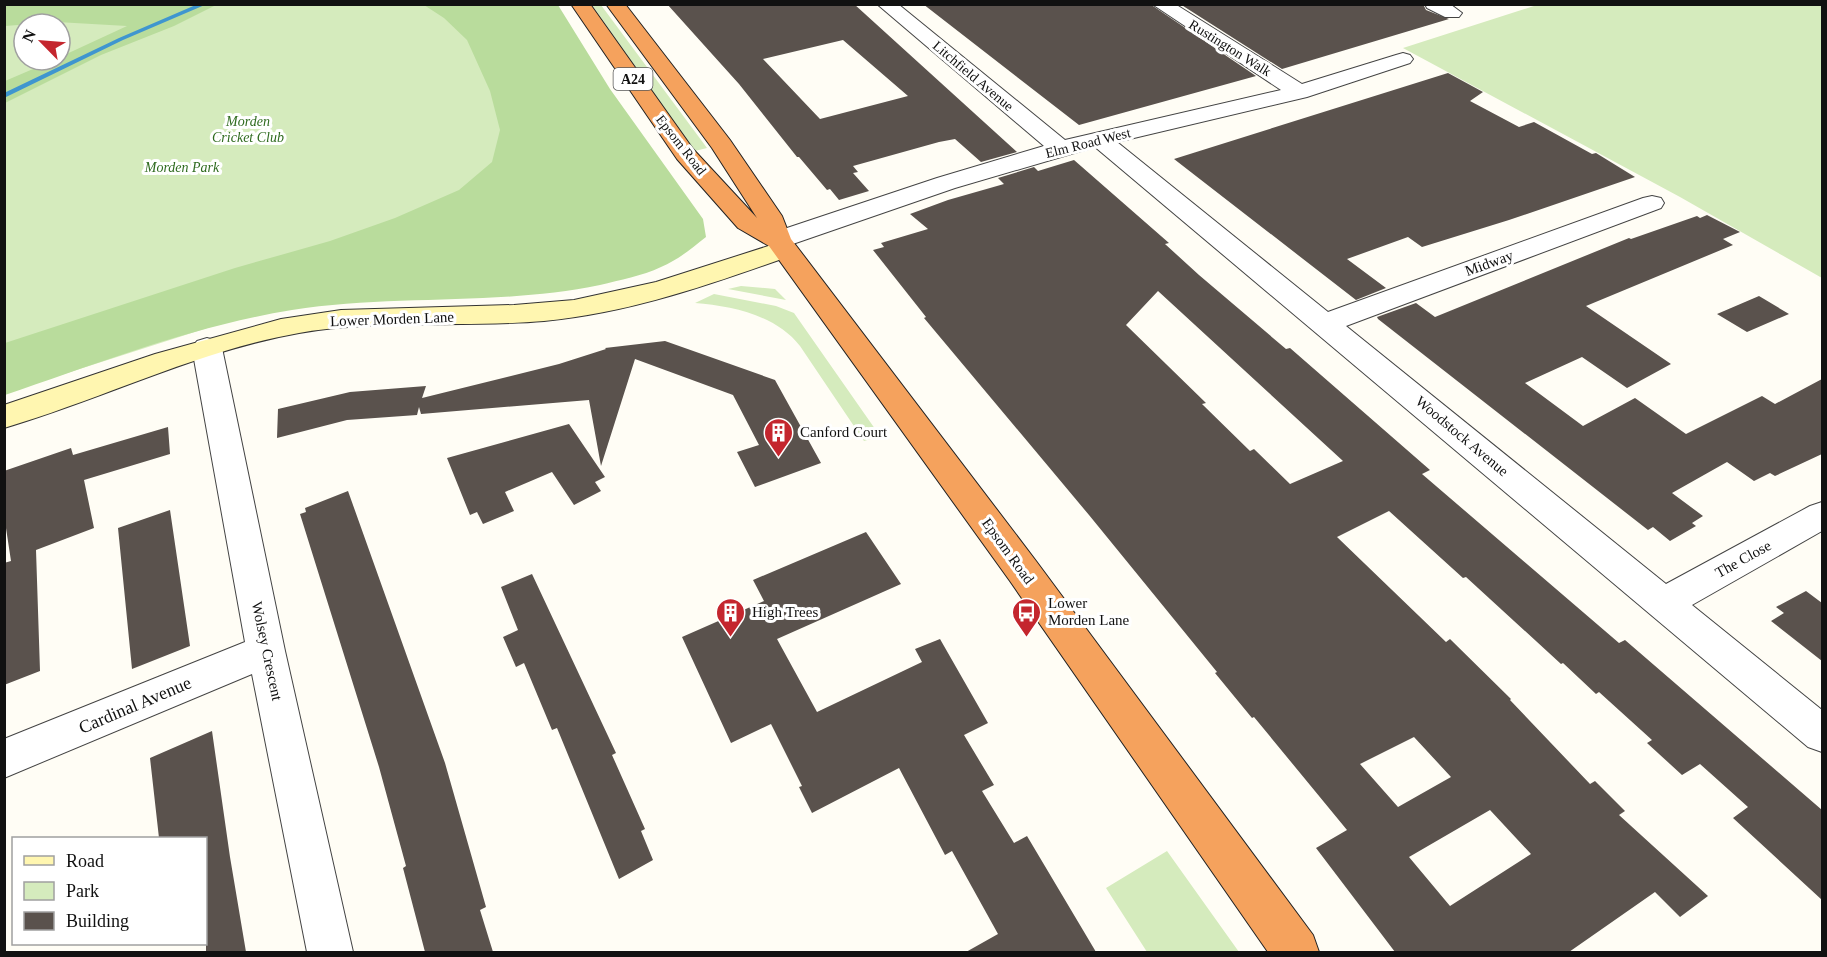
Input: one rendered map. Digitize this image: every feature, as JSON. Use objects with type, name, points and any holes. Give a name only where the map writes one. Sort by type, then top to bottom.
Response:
[{"type":"highway","name":"Epsom Road","points":[[580,4],[685,154],[747,223],[781,245]]},
{"type":"highway","name":"Epsom Road","points":[[615,4],[722,145],[769,216],[781,245],[1017,562],[1296,952]]},
{"type":"street","name":"Litchfield Avenue","points":[[886,4],[1061,148]]},
{"type":"street","name":"Rustington Walk","points":[[1161,4],[1299,92]]},
{"type":"street","points":[[1434,4],[1452,14]]},
{"type":"street","name":"Elm Road West","points":[[781,245],[946,183],[1061,148],[1299,92],[1403,59]]},
{"type":"street","name":"Woodstock Avenue","points":[[1101,140],[1822,734]]},
{"type":"street","name":"Midway","points":[[1325,323],[1652,203]]},
{"type":"street","name":"Lower Morden Lane","points":[[4,417],[121,375],[258,333],[312,322],[359,318],[524,313],[589,306],[695,280],[781,245]]},
{"type":"street","name":"Wolsey Crescent","points":[[207,348],[266,651],[330,952]]},
{"type":"street","name":"The Close","points":[[1664,603],[1822,515]]},
{"type":"street","name":"Cardinal Avenue","points":[[4,759],[266,651]]},
{"type":"green space","points":[[5,4],[216,4],[174,26],[101,55],[72,70],[72,51],[127,26],[72,23],[72,12],[12,12],[12,25],[5,26]]},
{"type":"green space","name":"Morden Park","points":[[5,5],[553,5],[644,144],[359,301],[294,308],[229,321],[5,393]]},
{"type":"green space","points":[[424,5],[558,5],[610,89],[703,219],[706,237],[661,267],[600,285],[524,296],[369,302],[292,310],[182,335],[5,395],[5,343],[235,268],[330,241],[395,218],[459,190],[492,162],[500,130],[490,91],[467,40],[444,18]]},
{"type":"green space","points":[[592,5],[601,5],[707,148],[695,151]]},
{"type":"green space","points":[[1537,5],[1822,5],[1822,278],[1680,197],[1403,48]]},
{"type":"green space","points":[[26,72],[67,72],[5,103],[5,81]]},
{"type":"green space","points":[[741,286],[775,289],[786,300],[728,289]]},
{"type":"green space","points":[[714,294],[776,306],[794,313],[880,436],[864,441],[800,346],[779,327],[738,310],[695,303]]},
{"type":"green space","points":[[1167,851],[1239,952],[1147,952],[1106,888]]},
{"type":"building","points":[[667,4],[854,4],[1017,152],[981,162],[955,139],[939,142],[853,166],[858,172],[853,173],[869,191],[839,200],[797,157],[739,84]],"holes":[[[843,40],[908,96],[820,119],[763,59]]]},
{"type":"building","points":[[923,4],[1150,4],[1256,76],[1079,125]]},
{"type":"building","points":[[1180,4],[1423,4],[1426,10],[1449,19],[1282,69]]},
{"type":"building","points":[[1448,73],[1483,92],[1470,101],[1519,127],[1534,122],[1592,154],[1596,153],[1635,177],[1422,247],[1408,237],[1347,259],[1386,288],[1356,300],[1174,159]]},
{"type":"building","points":[[1074,160],[1169,243],[1165,244],[1199,275],[1286,349],[1290,348],[1430,470],[1422,474],[1619,643],[1625,640],[1822,810],[1822,900],[1733,818],[1748,807],[1700,764],[1682,775],[1647,743],[1652,740],[1599,692],[1596,694],[1563,663],[1561,664],[1466,577],[1463,578],[1389,511],[1337,537],[1446,642],[1450,639],[1511,699],[1590,784],[1595,781],[1625,811],[1619,815],[1708,896],[1680,917],[1655,892],[1569,952],[1395,952],[1316,848],[1347,830],[1254,717],[1252,718],[1089,515],[924,318],[926,317],[873,250],[884,247],[881,243],[928,229],[910,214],[1004,184],[998,178],[1034,167],[1038,171]],"holes":[[[1158,291],[1343,461],[1290,484],[1254,449],[1250,451],[1202,404],[1206,403],[1126,325]],[[1414,737],[1451,777],[1398,807],[1360,764]],[[1490,810],[1531,854],[1450,906],[1409,857]]]},
{"type":"building","points":[[1707,215],[1740,232],[1723,239],[1733,245],[1586,306],[1671,364],[1627,388],[1582,357],[1525,383],[1583,426],[1635,398],[1686,434],[1762,396],[1775,404],[1822,379],[1822,454],[1775,476],[1770,473],[1754,481],[1727,462],[1672,493],[1703,516],[1692,523],[1696,526],[1670,541],[1653,527],[1648,530],[1377,317],[1416,303],[1435,317],[1629,238],[1697,216],[1700,218]]},
{"type":"building","points":[[1759,296],[1789,314],[1747,332],[1717,314]]},
{"type":"building","points":[[665,341],[775,380],[821,463],[755,487],[737,452],[759,445],[733,395],[635,359],[601,466],[589,400],[421,414],[419,407],[417,415],[347,420],[277,438],[278,409],[350,392],[426,386],[422,398],[559,364],[605,348]]},
{"type":"building","points":[[569,424],[605,477],[595,482],[601,491],[574,505],[552,472],[505,492],[514,511],[483,524],[477,512],[470,515],[447,458]]},
{"type":"building","points":[[168,427],[170,454],[84,480],[94,528],[36,550],[40,671],[4,685],[4,563],[11,561],[4,515],[4,471],[71,448],[73,455]]},
{"type":"building","points":[[348,491],[445,763],[486,907],[480,910],[493,952],[425,952],[403,868],[406,866],[379,767],[300,514],[306,512],[305,508]]},
{"type":"building","points":[[170,510],[190,646],[132,669],[118,528]]},
{"type":"building","points":[[866,532],[901,584],[777,639],[817,712],[922,662],[915,649],[940,639],[988,723],[964,735],[994,785],[982,791],[1014,843],[1027,836],[1096,952],[966,952],[998,934],[952,851],[945,855],[899,768],[812,813],[799,787],[802,786],[771,724],[731,743],[682,637],[764,601],[753,580]]},
{"type":"building","points":[[532,574],[616,753],[612,755],[645,829],[641,831],[653,860],[619,879],[557,728],[552,730],[524,663],[516,667],[503,637],[518,630],[501,587]]},
{"type":"building","points":[[1806,591],[1822,603],[1822,661],[1771,621],[1784,613],[1776,607]]},
{"type":"building","points":[[212,731],[246,952],[206,952],[207,837],[159,837],[150,758]]},
{"type":"waterway","points":[[4,96],[121,39],[204,4]]},
{"type":"place","name":"Canford Court","points":[[779,458]]},
{"type":"place","name":"High Trees","points":[[731,638]]},
{"type":"place","name":"Lower Morden Lane","points":[[1027,638]]},
{"type":"park label","name":"Morden Cricket Club","points":[[248,130]]}]
